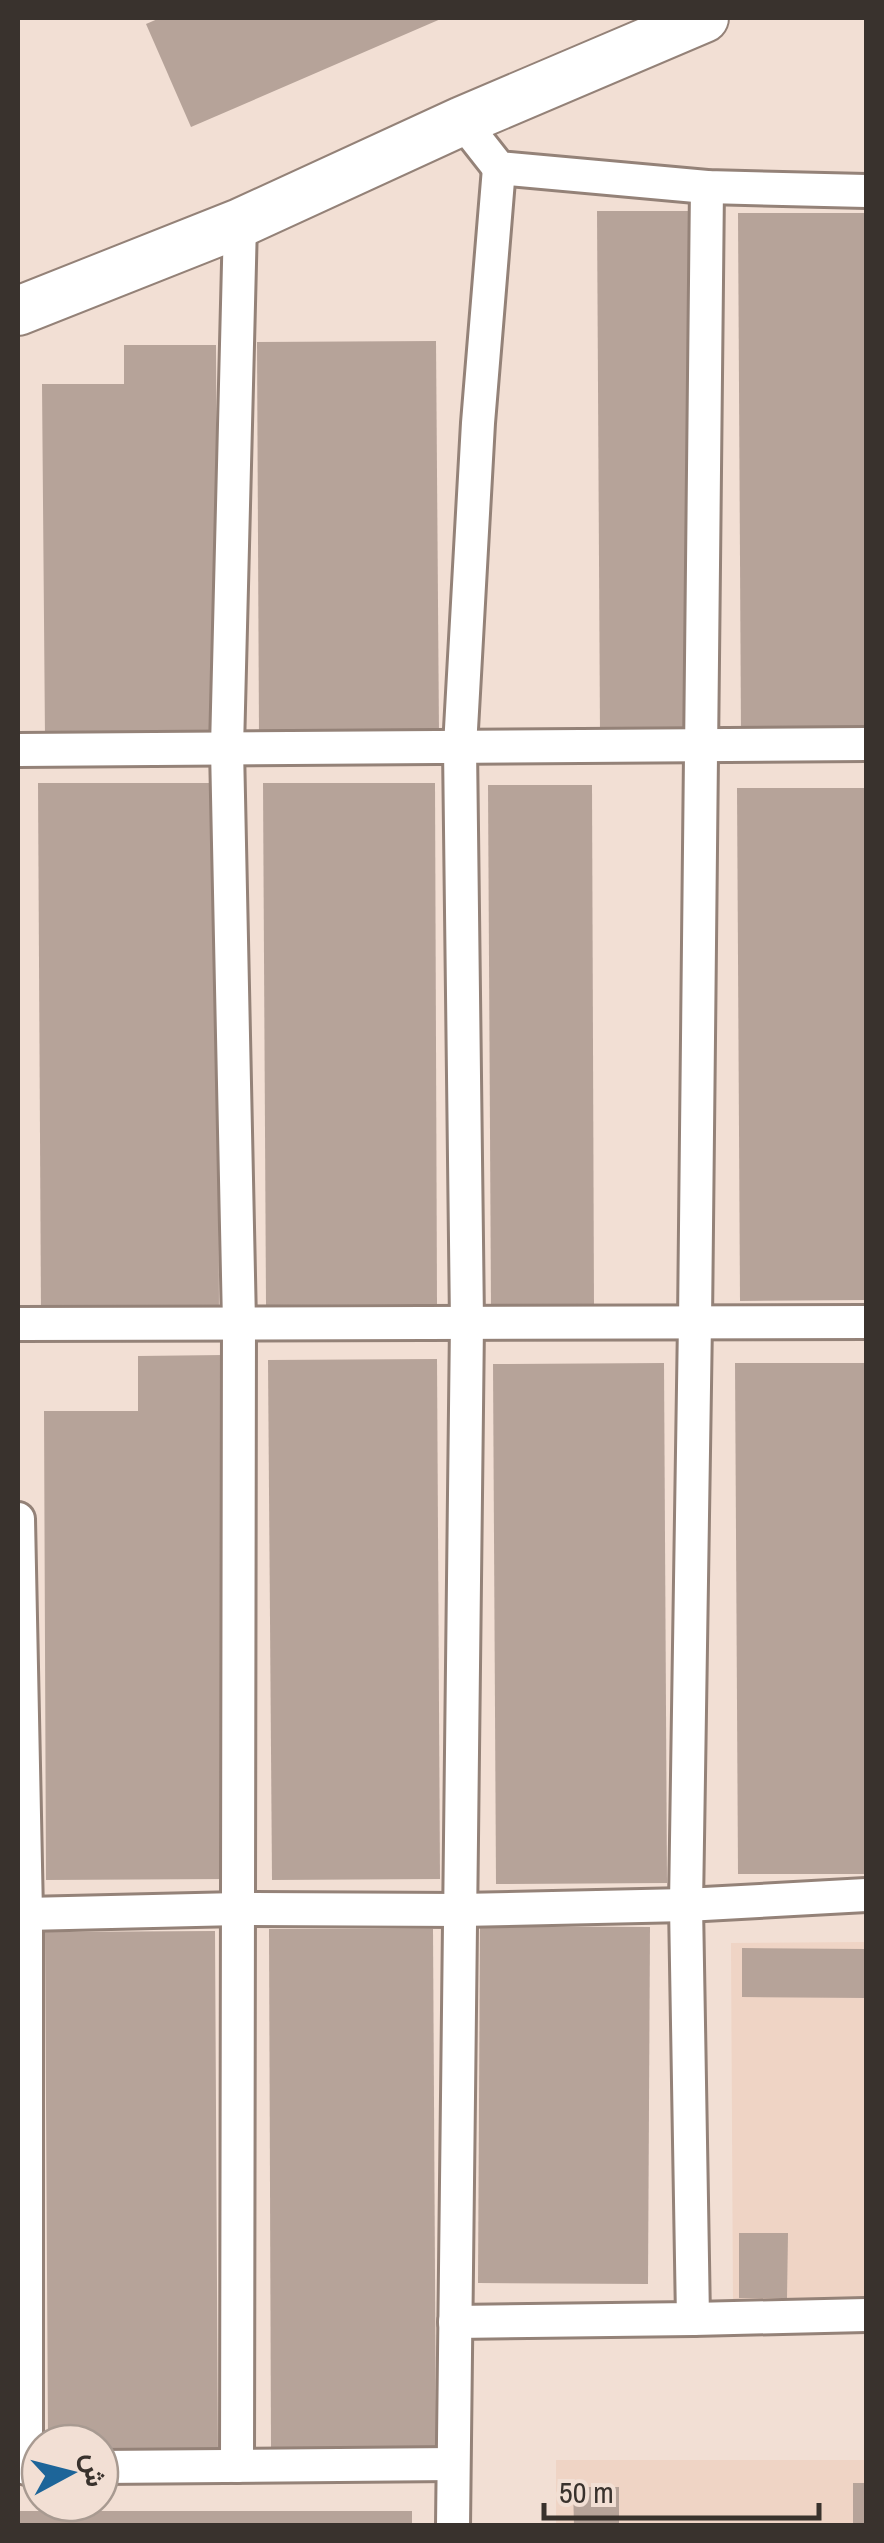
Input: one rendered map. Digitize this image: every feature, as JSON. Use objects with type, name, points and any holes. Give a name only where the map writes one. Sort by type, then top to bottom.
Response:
[{"type":"main road","points":[[18,311],[240,223],[462,121],[704,18]]},
{"type":"street","points":[[452,2526],[467,1323],[460,747],[478,422],[499,168],[462,121]]},
{"type":"street","points":[[499,168],[707,187],[866,191]]},
{"type":"street","points":[[693,2318],[686,1905],[707,187]]},
{"type":"street","points":[[237,2466],[240,1323],[227,748],[240,223]]},
{"type":"street","points":[[18,750],[866,744]]},
{"type":"street","points":[[18,1324],[866,1322]]},
{"type":"street","points":[[18,1520],[26,1914],[28,2423]]},
{"type":"street","points":[[26,1914],[686,1905],[866,1894]]},
{"type":"street","points":[[456,2322],[866,2315]]},
{"type":"street","points":[[120,2468],[453,2464]]},
{"type":"shaded area","points":[[866,1942],[866,2308],[733,2309],[731,1943]]},
{"type":"shaded area","points":[[556,2460],[866,2460],[866,2525],[556,2525]]},
{"type":"building","points":[[160,18],[443,18],[191,127],[146,24]]},
{"type":"building","points":[[597,211],[689,211],[692,734],[600,735]]},
{"type":"building","points":[[738,213],[866,213],[866,735],[741,735]]},
{"type":"building","points":[[436,341],[439,734],[259,735],[257,342]]},
{"type":"building","points":[[124,345],[216,345],[218,736],[45,737],[42,384],[124,384]]},
{"type":"building","points":[[38,783],[217,783],[219,1314],[41,1315]]},
{"type":"building","points":[[263,783],[435,783],[437,1304],[266,1305]]},
{"type":"building","points":[[488,785],[592,785],[594,1307],[491,1307]]},
{"type":"building","points":[[737,788],[866,788],[866,1300],[740,1301]]},
{"type":"building","points":[[224,1355],[226,1879],[46,1880],[44,1411],[138,1411],[138,1356]]},
{"type":"building","points":[[437,1359],[440,1879],[272,1880],[268,1360]]},
{"type":"building","points":[[664,1363],[667,1883],[496,1884],[493,1364]]},
{"type":"building","points":[[735,1363],[866,1363],[866,1874],[738,1874]]},
{"type":"building","points":[[480,1926],[650,1927],[648,2284],[478,2283]]},
{"type":"building","points":[[269,1929],[433,1929],[436,2447],[271,2448]]},
{"type":"building","points":[[215,1931],[218,2459],[120,2459],[120,2423],[48,2423],[45,1932]]},
{"type":"building","points":[[742,1948],[866,1949],[866,1998],[742,1997]]},
{"type":"building","points":[[739,2233],[788,2233],[787,2298],[739,2298]]},
{"type":"building","points":[[853,2483],[866,2483],[866,2526],[853,2526]]},
{"type":"building","points":[[573,2487],[619,2487],[619,2526],[574,2526]]},
{"type":"building","points":[[18,2511],[20,2523],[120,2523],[120,2511],[412,2511],[412,2526],[18,2526]]}]
